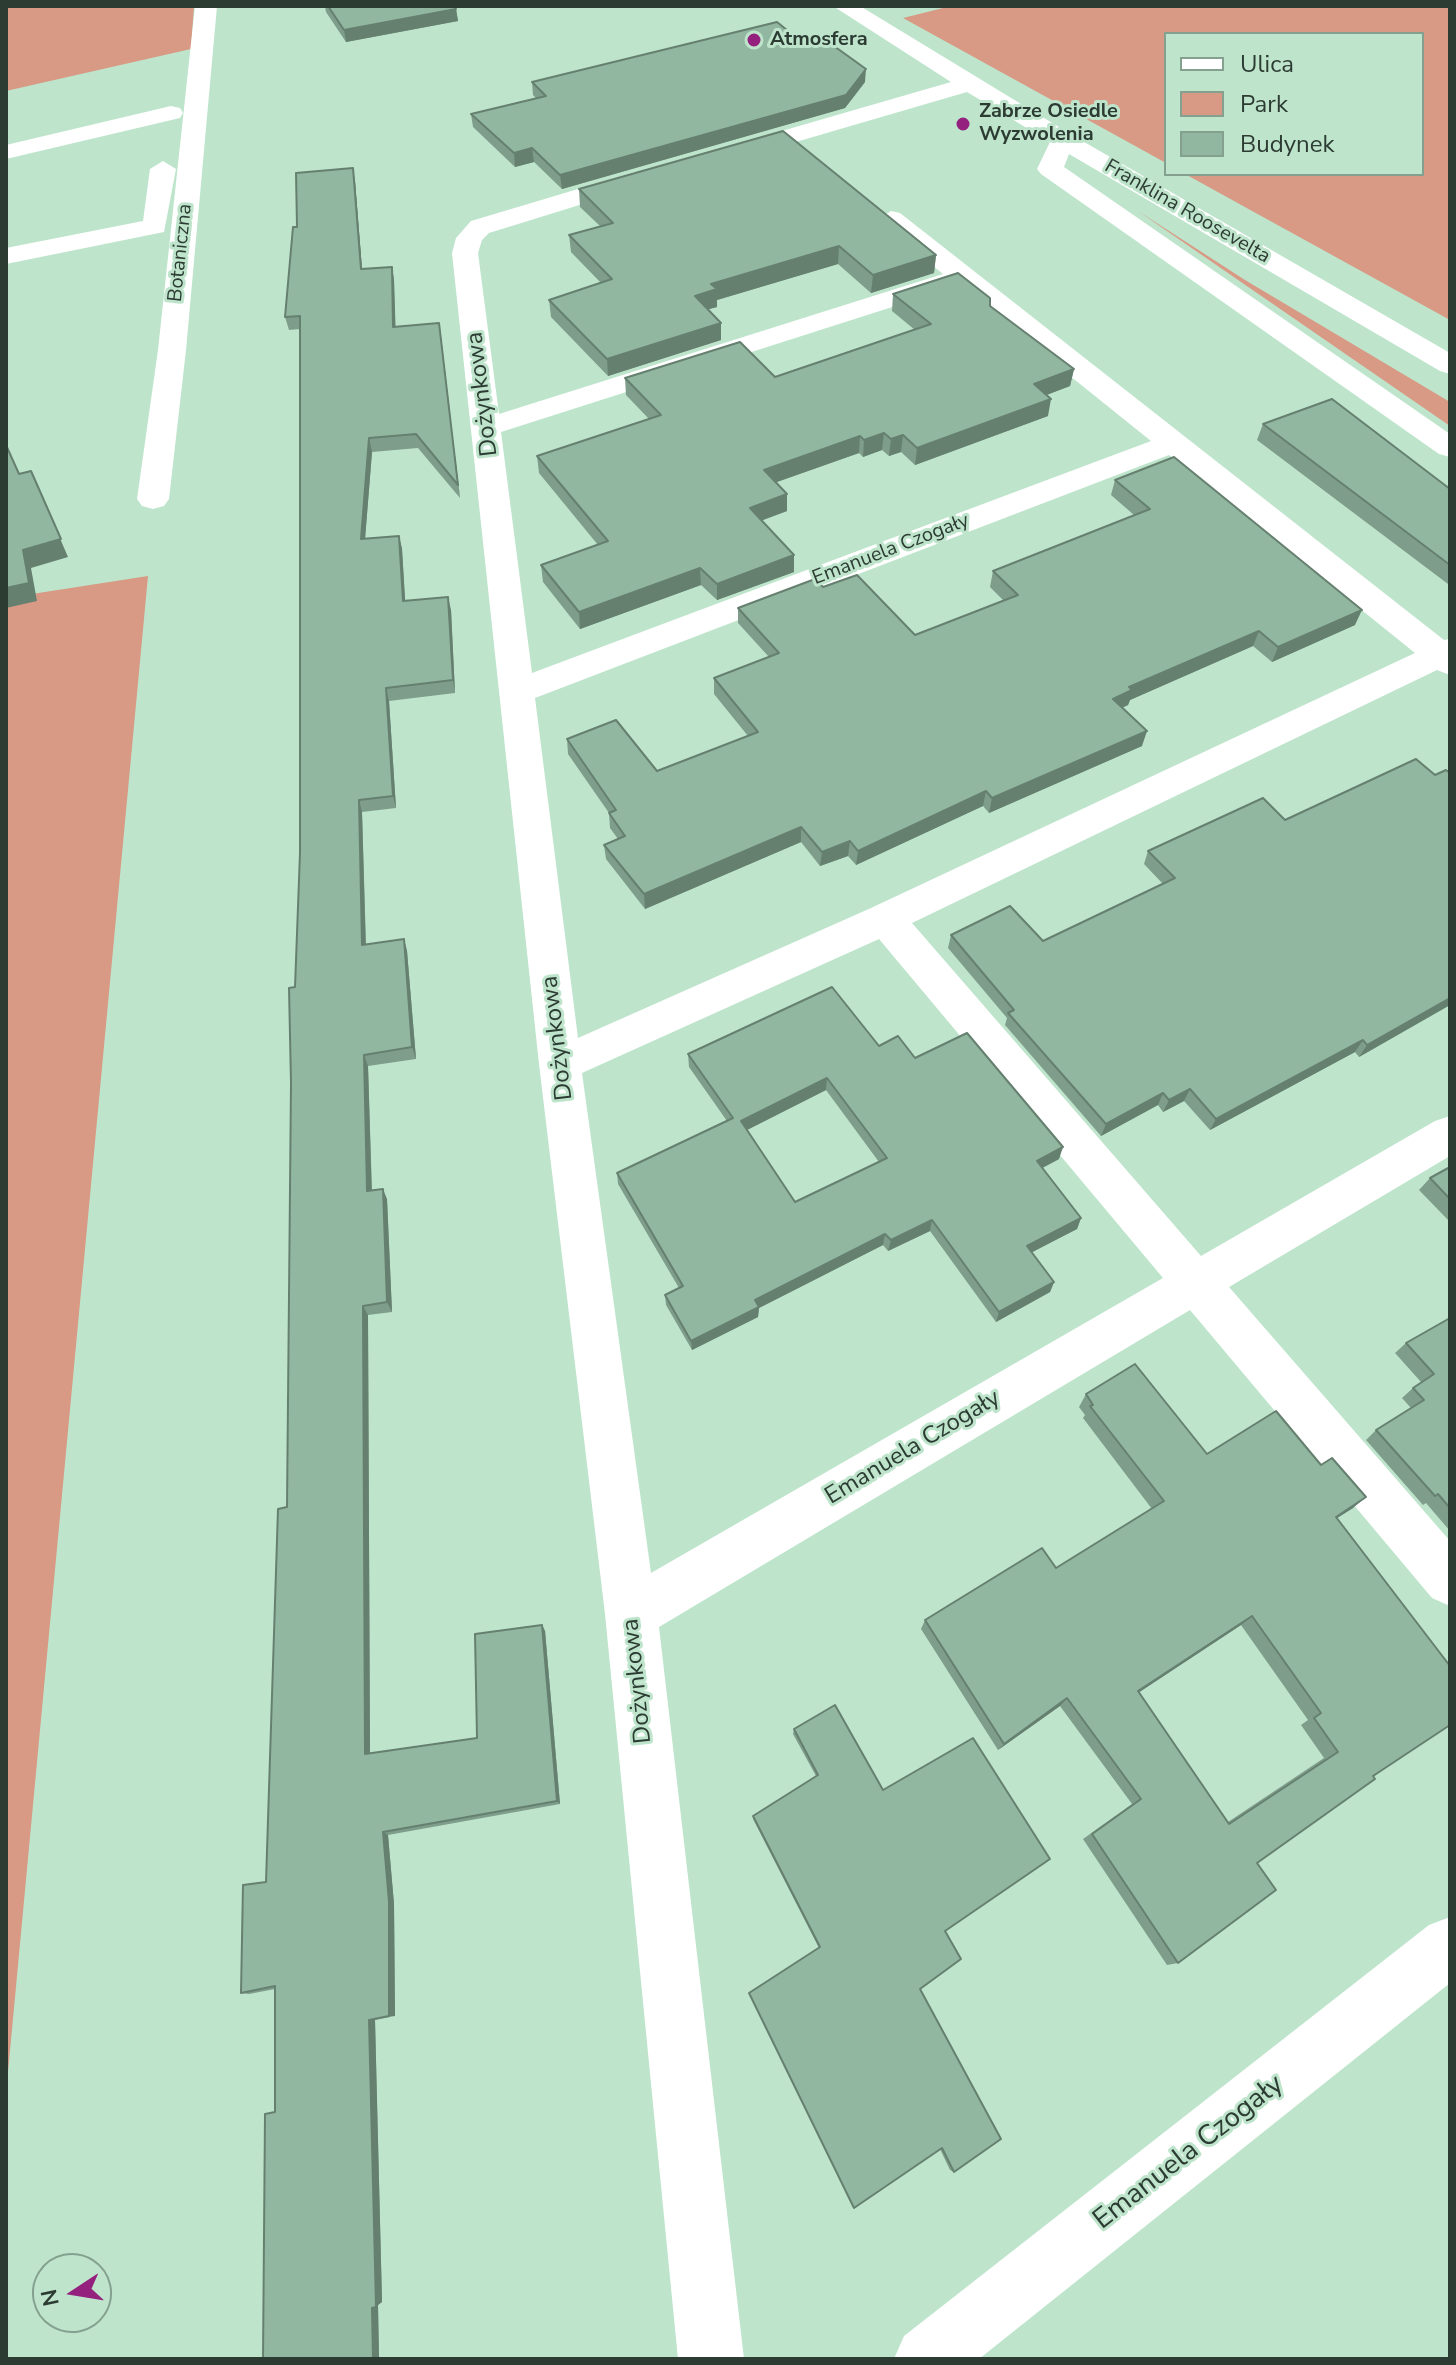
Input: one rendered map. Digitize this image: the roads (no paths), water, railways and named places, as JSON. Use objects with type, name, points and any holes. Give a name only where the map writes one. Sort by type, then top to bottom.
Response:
[{"type":"street","name":"Botaniczna","points":[[153,499],[172,350],[206,6]]},
{"type":"street","points":[[850,11],[885,8]]},
{"type":"street","name":"Franklina Roosevelta","points":[[850,11],[968,84],[1450,365]]},
{"type":"street","points":[[6,256],[155,226],[171,113],[199,72]]},
{"type":"street","name":"Dożynkowa","points":[[711,2359],[631,1614],[560,1064],[519,691],[465,253],[469,238],[480,227],[507,216],[685,166],[802,147],[968,84]]},
{"type":"street","points":[[6,152],[171,113]]},
{"type":"street","points":[[1063,140],[1050,169],[1450,448]]},
{"type":"street","points":[[560,1064],[885,919],[1446,656],[863,197]]},
{"type":"street","points":[[487,427],[961,276]]},
{"type":"street","name":"Emanuela Czogały","points":[[519,691],[1174,443]]},
{"type":"street","points":[[885,919],[1450,1580]]},
{"type":"street","name":"Emanuela Czogały","points":[[631,1614],[1450,1134]]},
{"type":"street","name":"Emanuela Czogały","points":[[927,2359],[1450,1946]]},
{"type":"place","name":"Atmosfera","points":[[754,40]]},
{"type":"place","name":"Zabrze Osiedle Wyzwolenia","points":[[963,124]]}]
